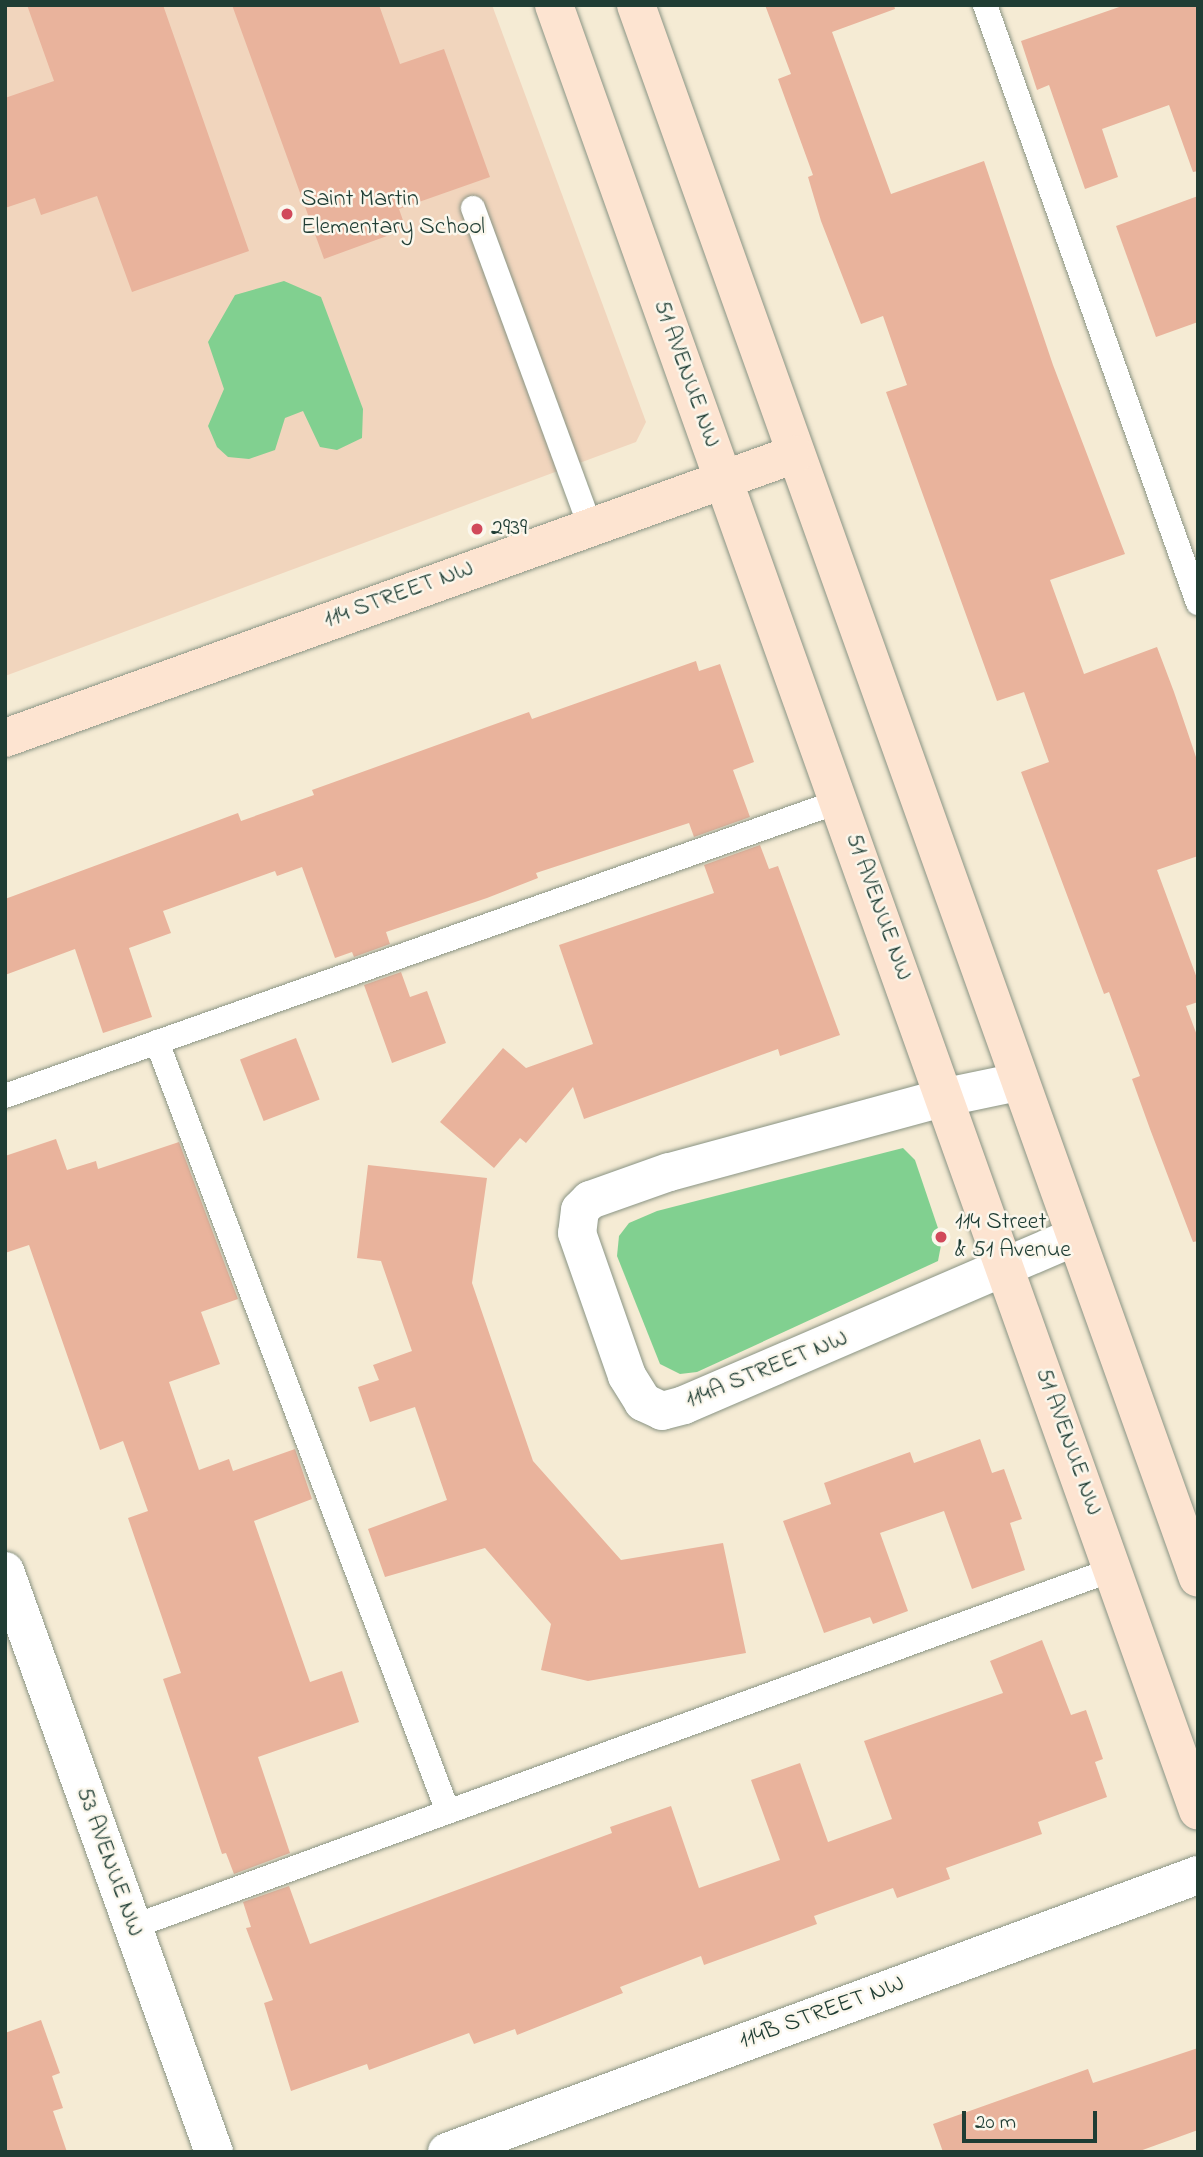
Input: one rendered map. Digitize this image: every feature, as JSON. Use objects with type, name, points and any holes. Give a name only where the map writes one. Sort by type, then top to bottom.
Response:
[{"type":"main road","name":"51 AVENUE NW","points":[[554,5],[946,1097],[1198,1811]]},
{"type":"main road","points":[[636,5],[1018,1082],[1198,1578]]},
{"type":"main road","name":"114 STREET NW","points":[[5,738],[794,454]]},
{"type":"street","name":"114A STREET NW","points":[[1018,1082],[946,1097],[669,1172],[590,1200],[580,1210],[578,1233],[622,1363],[643,1402],[662,1411],[741,1384],[1074,1237]]},
{"type":"street","name":"53 AVENUE NW","points":[[5,1572],[214,2152]]},
{"type":"street","name":"114B STREET NW","points":[[447,2152],[1198,1875]]},
{"type":"lane","points":[[985,5],[1198,603]]},
{"type":"lane","points":[[473,208],[590,526]]},
{"type":"lane","points":[[5,1097],[801,818],[839,801]]},
{"type":"lane","points":[[157,1042],[449,1812]]},
{"type":"lane","points":[[132,1927],[1114,1569]]},
{"type":"shaded area","name":"Saint Martin Elementary School","points":[[5,5],[492,5],[646,422],[636,442],[5,676]]},
{"type":"green space","points":[[284,281],[321,297],[363,409],[362,438],[337,450],[320,447],[303,411],[285,418],[275,450],[249,459],[228,457],[217,447],[208,426],[224,389],[208,342],[235,295]]},
{"type":"green space","points":[[903,1148],[915,1160],[942,1240],[938,1261],[697,1372],[680,1374],[660,1364],[617,1256],[619,1236],[629,1223],[657,1211]]},
{"type":"building","points":[[27,5],[163,5],[249,251],[132,292],[97,196],[41,215],[35,198],[5,208],[5,98],[54,81]]},
{"type":"building","points":[[232,5],[379,5],[400,64],[444,49],[490,177],[399,209],[406,229],[324,259]]},
{"type":"building","points":[[765,5],[894,5],[895,9],[832,32],[891,194],[984,161],[1053,365],[1125,554],[1050,580],[1084,674],[1157,647],[1174,692],[1198,763],[1198,856],[1157,870],[1198,981],[1198,1002],[1186,1006],[1198,1038],[1198,1241],[1193,1242],[1150,1129],[1132,1079],[1140,1076],[1109,992],[1104,994],[1021,772],[1049,762],[1024,692],[997,701],[886,392],[907,385],[883,316],[861,324],[821,221],[808,177],[813,175],[778,79],[791,74]]},
{"type":"building","points":[[1125,5],[1198,5],[1198,171],[1193,172],[1169,105],[1102,129],[1118,177],[1085,189],[1049,85],[1037,90],[1021,41]]},
{"type":"building","points":[[1198,196],[1198,322],[1156,337],[1116,226]]},
{"type":"building","points":[[696,661],[699,671],[720,664],[754,762],[733,770],[750,817],[694,837],[689,823],[536,873],[538,878],[386,932],[390,944],[354,957],[352,952],[335,958],[302,867],[277,876],[275,871],[163,911],[171,933],[129,948],[152,1017],[103,1033],[75,949],[5,975],[5,899],[238,813],[241,821],[314,795],[312,790],[529,712],[532,719]]},
{"type":"building","points":[[760,845],[769,869],[778,866],[840,1035],[780,1056],[778,1049],[584,1119],[573,1087],[526,1143],[520,1138],[494,1168],[440,1122],[503,1048],[526,1068],[593,1044],[559,945],[714,893],[704,865]]},
{"type":"building","points":[[401,972],[410,997],[427,991],[446,1043],[392,1063],[364,985]]},
{"type":"building","points":[[296,1038],[320,1100],[264,1121],[240,1060]]},
{"type":"building","points":[[56,1139],[67,1170],[96,1161],[98,1169],[179,1142],[238,1299],[201,1312],[220,1364],[169,1382],[199,1470],[229,1459],[233,1471],[295,1449],[312,1499],[254,1521],[310,1682],[342,1671],[359,1722],[258,1757],[290,1853],[234,1874],[226,1853],[222,1854],[163,1679],[181,1673],[128,1518],[148,1511],[123,1441],[100,1450],[29,1245],[5,1253],[5,1156]]},
{"type":"building","points":[[368,1165],[487,1178],[472,1283],[533,1461],[621,1560],[723,1543],[746,1653],[588,1681],[541,1670],[551,1624],[485,1548],[385,1577],[368,1529],[447,1500],[415,1407],[370,1422],[358,1387],[379,1380],[373,1365],[412,1351],[381,1261],[357,1258]]},
{"type":"building","points":[[980,1439],[992,1473],[1004,1469],[1022,1519],[1010,1523],[1025,1570],[972,1589],[944,1511],[880,1533],[908,1611],[873,1624],[870,1617],[824,1633],[783,1521],[831,1504],[824,1483],[910,1452],[914,1463]]},
{"type":"building","points":[[1042,1640],[1071,1715],[1086,1710],[1103,1759],[1095,1762],[1107,1797],[1038,1822],[1042,1834],[946,1868],[950,1879],[897,1898],[893,1888],[814,1916],[817,1924],[704,1965],[701,1956],[620,1987],[623,1993],[517,2035],[515,2029],[474,2044],[469,2033],[369,2070],[367,2064],[291,2091],[264,2003],[273,2000],[246,1928],[251,1927],[243,1902],[289,1886],[310,1944],[612,1833],[610,1827],[671,1806],[699,1888],[780,1860],[751,1780],[800,1763],[828,1842],[892,1819],[864,1741],[1003,1693],[990,1661]]},
{"type":"building","points":[[41,2020],[60,2073],[52,2076],[63,2108],[53,2111],[67,2152],[5,2152],[5,2033]]},
{"type":"building","points":[[1198,2048],[1198,2130],[1137,2152],[943,2152],[933,2124],[1088,2069],[1093,2083]]},
{"type":"place","name":"Saint Martin Elementary School","points":[[287,214]]},
{"type":"place","name":"2939","points":[[477,529]]},
{"type":"place","name":"114 Street & 51 Avenue","points":[[941,1237]]}]
